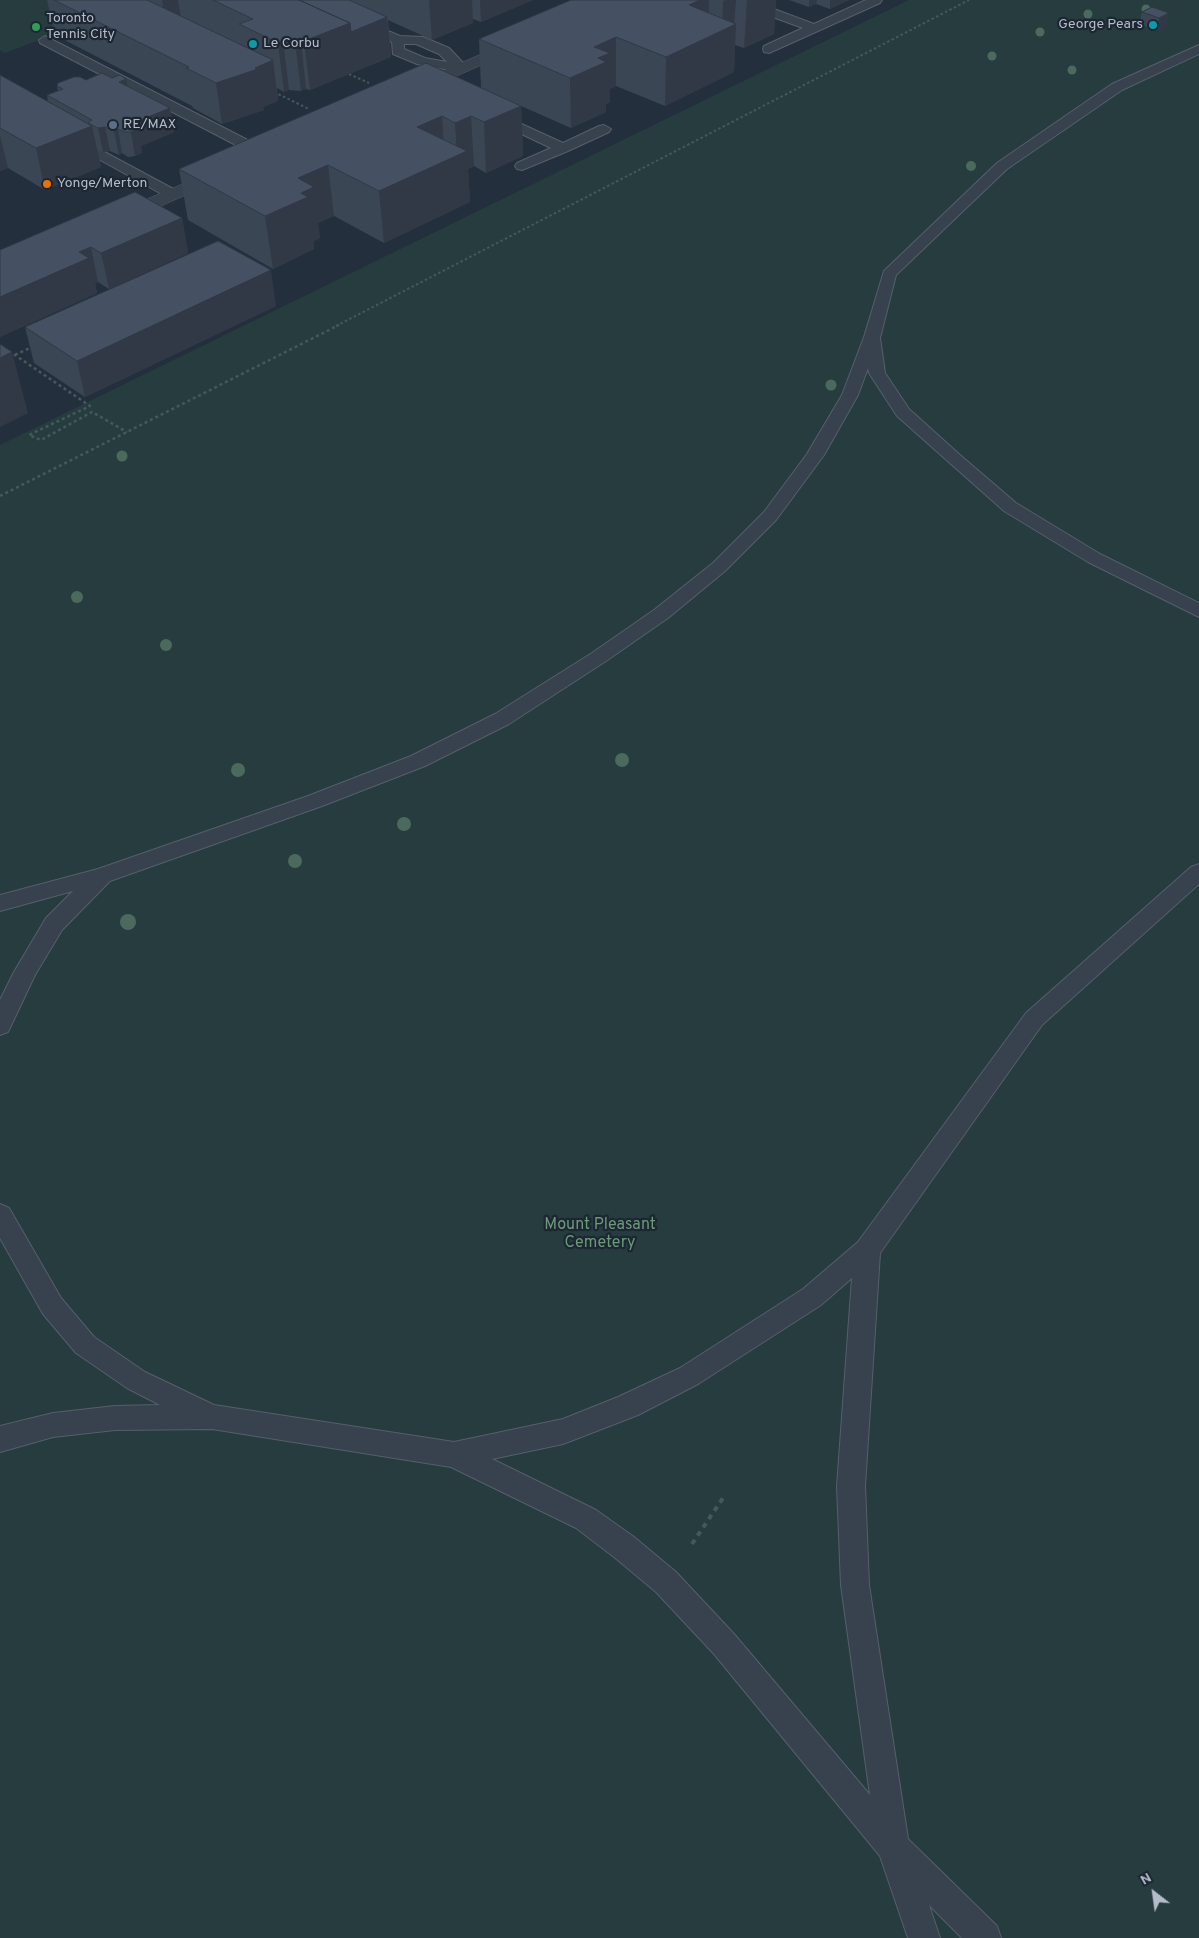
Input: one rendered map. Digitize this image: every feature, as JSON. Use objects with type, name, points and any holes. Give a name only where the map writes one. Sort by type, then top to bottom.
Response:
[{"type":"street","points":[[398,96],[530,38]]},
{"type":"street","points":[[248,162],[282,146]]},
{"type":"street","points":[[99,226],[231,169]]},
{"type":"lane","points":[[304,0],[398,40],[398,51],[422,61],[460,68]]},
{"type":"lane","points":[[738,0],[814,28]]},
{"type":"lane","points":[[769,49],[876,0]]},
{"type":"lane","points":[[774,14],[788,6]]},
{"type":"lane","points":[[44,40],[264,154]]},
{"type":"lane","points":[[0,903],[102,876],[315,801],[418,761],[502,719],[599,658],[661,614],[719,567],[770,516],[815,455],[850,395],[872,338],[889,274],[1002,166],[1116,88],[1199,49]]},
{"type":"lane","points":[[426,84],[442,92]]},
{"type":"lane","points":[[476,108],[563,148]]},
{"type":"lane","points":[[522,166],[604,129]]},
{"type":"lane","points":[[54,130],[172,194]]},
{"type":"lane","points":[[872,338],[877,373],[903,412],[1010,508],[1094,558],[1199,611]]},
{"type":"lane","points":[[454,1455],[562,1431],[628,1406],[690,1376],[812,1296],[867,1250],[1034,1019],[1199,872]]},
{"type":"lane","points":[[0,1026],[25,972],[54,924],[102,876]]},
{"type":"lane","points":[[0,1215],[52,1306],[85,1345],[136,1380],[212,1418]]},
{"type":"lane","points":[[867,1250],[851,1486],[855,1584],[893,1847],[924,1938]]},
{"type":"lane","points":[[0,1439],[53,1426],[116,1418],[212,1418],[454,1455],[586,1519],[624,1547],[666,1582],[724,1644],[893,1847],[985,1938]]},
{"type":"path","points":[[0,496],[970,0]]},
{"type":"path","points":[[349,74],[369,83]]},
{"type":"path","points":[[267,88],[309,109]]},
{"type":"path","points":[[15,355],[41,343]]},
{"type":"path","points":[[8,350],[90,406],[29,435],[41,440],[92,412],[127,432]]},
{"type":"path","points":[[666,1582],[723,1498]]},
{"type":"green space","name":"Toronto Tennis City","points":[[0,0],[146,0],[5,53],[0,50]]},
{"type":"green space","name":"Mount Pleasant Cemetery","points":[[909,0],[1199,0],[1199,1938],[0,1938],[0,445]]},
{"type":"building","points":[[54,0],[147,0],[273,60],[255,68],[258,69],[216,83],[186,68],[189,67]]},
{"type":"building","points":[[213,0],[299,0],[350,23],[304,41],[283,41],[278,43],[239,24],[253,19]]},
{"type":"building","points":[[299,0],[349,0],[387,17],[351,32],[350,23]]},
{"type":"building","points":[[571,0],[700,0],[689,5],[736,24],[666,57],[616,37],[594,47],[610,53],[598,58],[606,62],[570,78],[479,39]]},
{"type":"building","points":[[1152,7],[1169,13],[1159,18],[1142,12]]},
{"type":"building","points":[[426,63],[521,106],[484,122],[471,116],[455,123],[442,116],[417,127],[467,151],[379,191],[328,165],[298,178],[314,187],[301,193],[308,197],[265,216],[179,169]]},
{"type":"building","points":[[102,73],[112,78],[120,75],[126,79],[119,82],[170,108],[133,123],[138,126],[137,129],[131,132],[124,132],[118,129],[114,131],[105,127],[98,128],[88,123],[92,120],[47,95],[63,89],[57,86],[58,83],[74,77],[86,80]]},
{"type":"building","points":[[0,75],[92,126],[36,148],[0,128]]},
{"type":"building","points":[[135,192],[182,218],[101,253],[91,247],[79,252],[89,258],[0,297],[0,250]]},
{"type":"building","points":[[218,241],[271,270],[77,361],[25,327]]},
{"type":"building","points":[[0,344],[12,352],[0,358]]},
{"type":"place","name":"George Pears","points":[[1153,25]]},
{"type":"place","name":"Toronto Tennis City","points":[[36,27]]},
{"type":"place","name":"Le Corbu","points":[[253,44]]},
{"type":"place","name":"RE/MAX","points":[[113,125]]},
{"type":"place","name":"Yonge/Merton","points":[[47,184]]}]
